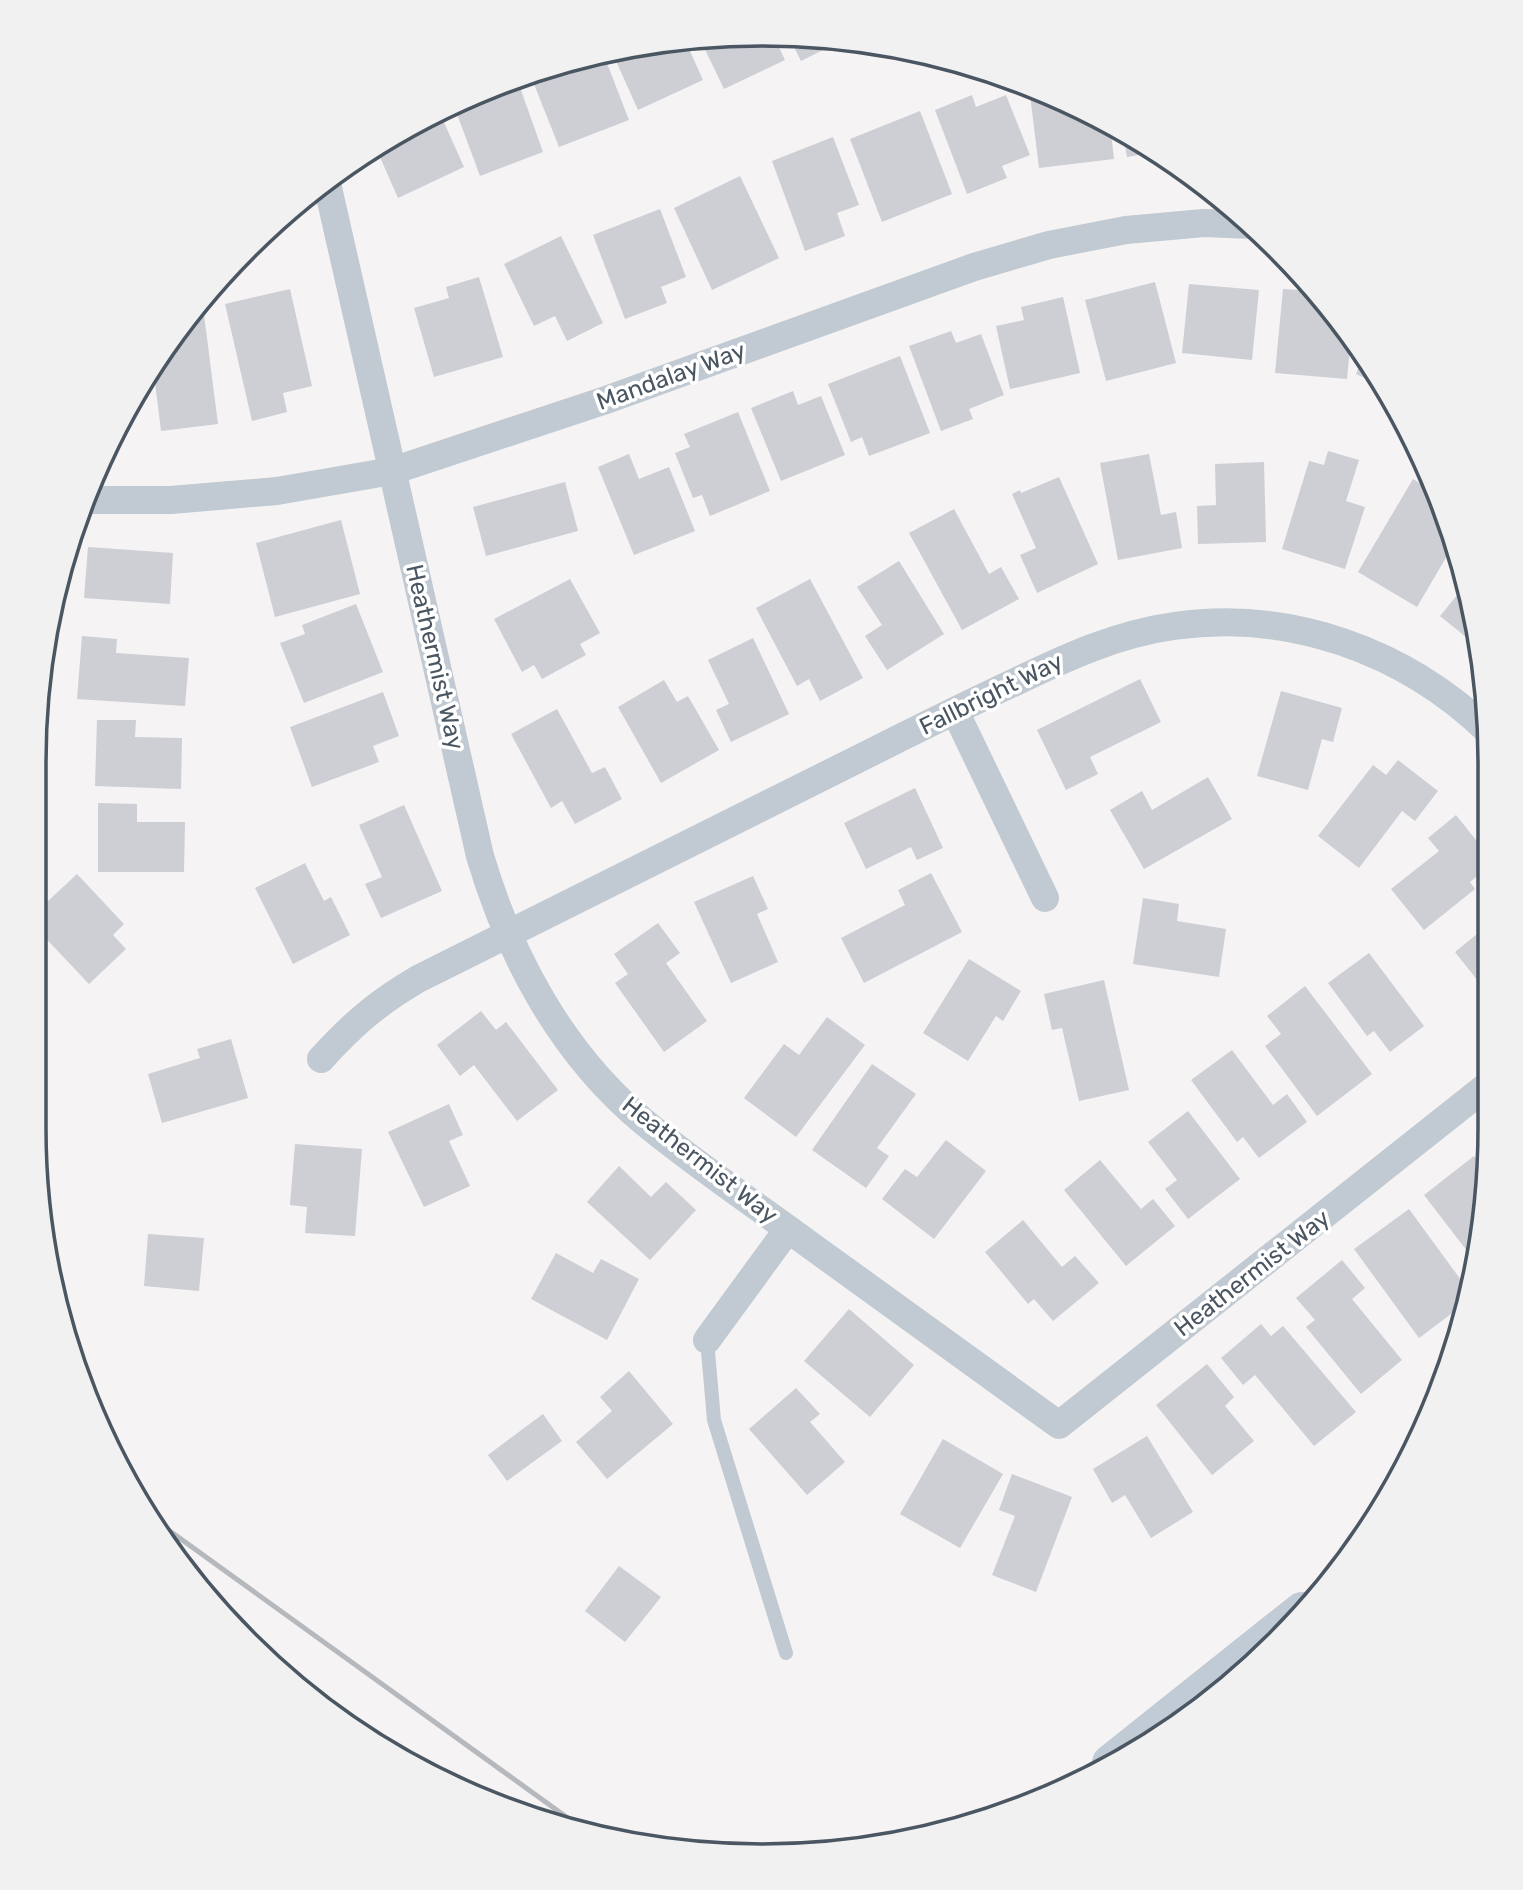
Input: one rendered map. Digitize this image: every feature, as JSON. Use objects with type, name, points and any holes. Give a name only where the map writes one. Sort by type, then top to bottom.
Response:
[{"type":"main road","points":[[1168,1717],[1247,1655]]},
{"type":"street","name":"Heathermist Way","points":[[329,191],[480,856],[493,899],[530,982],[554,1020],[611,1090],[643,1122],[1059,1425],[1478,1094]]},
{"type":"street","name":"Mandalay Way","points":[[95,500],[171,500],[276,491],[392,471],[606,400],[974,267],[1049,245],[1126,230],[1203,223],[1235,224]]},
{"type":"street","name":"Fallbright Way","points":[[321,1059],[354,1023],[385,998],[507,934],[955,711],[1098,644],[1136,632],[1214,622],[1254,623],[1331,637],[1403,668],[1436,688],[1476,720]]},
{"type":"street","points":[[955,711],[1045,898]]},
{"type":"street","points":[[708,1340],[789,1229]]},
{"type":"lane","points":[[708,1340],[715,1420],[786,1653]]},
{"type":"building","points":[[778,46],[785,60],[724,89],[704,48]]},
{"type":"building","points":[[794,47],[825,49],[801,61]]},
{"type":"building","points":[[689,50],[703,80],[638,110],[616,60]]},
{"type":"building","points":[[607,63],[629,120],[559,147],[533,82]]},
{"type":"building","points":[[520,87],[543,152],[480,176],[457,114]]},
{"type":"building","points":[[972,95],[976,107],[1006,95],[1030,155],[1002,166],[1007,178],[967,194],[935,110]]},
{"type":"building","points":[[1030,98],[1111,137],[1114,159],[1039,168]]},
{"type":"building","points":[[920,111],[952,194],[882,222],[850,139]]},
{"type":"building","points":[[443,120],[464,167],[398,198],[380,156]]},
{"type":"building","points":[[833,137],[859,205],[837,213],[845,236],[805,251],[772,161]]},
{"type":"building","points":[[1125,144],[1141,154],[1127,157]]},
{"type":"building","points":[[740,176],[779,258],[712,290],[674,208]]},
{"type":"building","points":[[660,209],[686,277],[661,287],[667,303],[625,319],[593,235]]},
{"type":"building","points":[[561,236],[603,323],[567,341],[555,316],[534,326],[504,264]]},
{"type":"building","points":[[479,277],[503,357],[434,377],[414,308],[449,298],[446,287]]},
{"type":"building","points":[[1155,282],[1176,363],[1106,381],[1085,300]]},
{"type":"building","points":[[1189,284],[1259,290],[1252,360],[1182,353]]},
{"type":"building","points":[[290,289],[312,386],[283,393],[287,412],[252,421],[225,304]]},
{"type":"building","points":[[1283,289],[1301,290],[1349,353],[1347,379],[1275,373]]},
{"type":"building","points":[[1063,297],[1080,373],[1010,389],[996,326],[1024,320],[1021,307]]},
{"type":"building","points":[[204,313],[218,424],[161,431],[155,381]]},
{"type":"building","points":[[951,331],[956,343],[981,334],[1004,395],[969,409],[973,419],[941,431],[909,346]]},
{"type":"building","points":[[900,356],[930,433],[869,456],[862,437],[851,442],[828,384]]},
{"type":"building","points":[[1359,367],[1366,378],[1356,374]]},
{"type":"building","points":[[793,391],[798,405],[821,396],[845,455],[781,481],[751,408]]},
{"type":"building","points":[[738,412],[770,491],[710,516],[702,495],[693,498],[675,453],[690,447],[684,434]]},
{"type":"building","points":[[1328,451],[1359,460],[1346,501],[1365,507],[1345,569],[1282,549],[1309,461],[1324,465]]},
{"type":"building","points":[[629,454],[639,479],[669,467],[695,531],[634,555],[598,467]]},
{"type":"building","points":[[1149,454],[1161,515],[1176,512],[1182,548],[1118,560],[1100,463]]},
{"type":"building","points":[[1264,462],[1266,542],[1198,544],[1197,506],[1216,505],[1215,464]]},
{"type":"building","points":[[1059,477],[1098,564],[1037,593],[1020,555],[1036,548],[1012,494],[1020,490],[1021,493]]},
{"type":"building","points":[[1413,479],[1422,484],[1447,556],[1417,607],[1358,572]]},
{"type":"building","points":[[565,482],[578,531],[486,556],[473,507]]},
{"type":"building","points":[[954,509],[989,574],[1001,567],[1019,599],[962,630],[909,533]]},
{"type":"building","points":[[341,520],[360,594],[275,617],[256,543]]},
{"type":"building","points":[[88,547],[173,553],[170,604],[84,598]]},
{"type":"building","points":[[899,561],[944,634],[887,670],[865,636],[882,625],[857,587]]},
{"type":"building","points":[[570,579],[600,633],[580,644],[586,655],[542,679],[534,665],[522,672],[494,619]]},
{"type":"building","points":[[810,579],[863,678],[820,701],[809,679],[797,686],[756,608]]},
{"type":"building","points":[[1457,595],[1466,637],[1440,616]]},
{"type":"building","points":[[356,604],[383,672],[304,703],[280,643],[305,634],[302,625]]},
{"type":"building","points":[[82,636],[117,639],[116,653],[189,658],[185,706],[77,699]]},
{"type":"building","points":[[753,638],[789,714],[731,742],[716,710],[729,704],[708,660]]},
{"type":"building","points":[[1140,679],[1161,722],[1090,757],[1098,774],[1066,790],[1037,730]]},
{"type":"building","points":[[664,680],[677,702],[688,696],[719,750],[661,783],[618,707]]},
{"type":"building","points":[[1281,691],[1342,708],[1333,742],[1322,739],[1308,790],[1257,776]]},
{"type":"building","points":[[383,692],[399,736],[373,746],[379,762],[312,787],[290,727]]},
{"type":"building","points":[[557,709],[592,773],[605,767],[622,799],[575,824],[562,801],[551,808],[511,734]]},
{"type":"building","points":[[97,720],[136,720],[135,737],[182,738],[181,789],[95,786]]},
{"type":"building","points":[[1398,760],[1438,791],[1415,821],[1402,811],[1359,868],[1318,836],[1373,765],[1386,775]]},
{"type":"building","points":[[1208,777],[1232,819],[1144,869],[1110,810],[1142,791],[1152,810]]},
{"type":"building","points":[[915,788],[943,848],[917,860],[911,847],[866,869],[844,823]]},
{"type":"building","points":[[98,803],[137,804],[137,822],[185,822],[184,872],[98,872]]},
{"type":"building","points":[[404,805],[442,891],[381,918],[365,884],[382,877],[359,825]]},
{"type":"building","points":[[1456,815],[1478,842],[1478,875],[1470,882],[1475,889],[1424,930],[1391,889],[1439,851],[1428,838]]},
{"type":"building","points":[[305,863],[324,901],[331,897],[350,935],[293,964],[255,888]]},
{"type":"building","points":[[931,873],[962,932],[864,983],[841,938],[905,905],[898,890]]},
{"type":"building","points":[[77,874],[124,924],[113,935],[126,949],[89,984],[46,939],[46,903]]},
{"type":"building","points":[[753,876],[768,909],[757,914],[778,962],[731,983],[694,902]]},
{"type":"building","points":[[1143,898],[1179,904],[1177,921],[1226,929],[1219,977],[1133,964]]},
{"type":"building","points":[[658,923],[680,953],[666,963],[707,1021],[664,1052],[615,983],[628,974],[614,954]]},
{"type":"building","points":[[1478,933],[1478,981],[1455,952]]},
{"type":"building","points":[[1369,953],[1424,1026],[1390,1052],[1374,1031],[1367,1036],[1328,983]]},
{"type":"building","points":[[969,959],[1021,991],[1003,1021],[996,1016],[968,1061],[923,1033]]},
{"type":"building","points":[[1104,980],[1129,1090],[1079,1101],[1062,1028],[1052,1030],[1044,994]]},
{"type":"building","points":[[1305,986],[1372,1074],[1317,1116],[1265,1046],[1281,1034],[1267,1016]]},
{"type":"building","points":[[481,1011],[496,1030],[506,1022],[558,1090],[517,1121],[474,1065],[460,1076],[437,1045]]},
{"type":"building","points":[[827,1017],[865,1045],[796,1137],[744,1098],[784,1044],[799,1055]]},
{"type":"building","points":[[231,1039],[248,1098],[162,1123],[148,1074],[200,1058],[197,1049]]},
{"type":"building","points":[[1232,1050],[1273,1105],[1287,1094],[1307,1122],[1259,1158],[1243,1137],[1237,1142],[1191,1080]]},
{"type":"building","points":[[872,1064],[916,1094],[877,1148],[889,1156],[866,1188],[812,1150]]},
{"type":"building","points":[[449,1104],[463,1135],[449,1141],[470,1186],[424,1207],[388,1132]]},
{"type":"building","points":[[1188,1111],[1240,1179],[1188,1219],[1165,1189],[1177,1180],[1148,1142]]},
{"type":"building","points":[[946,1140],[986,1171],[934,1239],[882,1199],[905,1169],[917,1177]]},
{"type":"building","points":[[295,1144],[362,1149],[355,1236],[305,1233],[307,1207],[290,1205]]},
{"type":"building","points":[[1474,1156],[1477,1159],[1467,1250],[1424,1195]]},
{"type":"building","points":[[1100,1160],[1141,1209],[1153,1199],[1175,1226],[1126,1266],[1064,1190]]},
{"type":"building","points":[[619,1166],[651,1197],[666,1182],[696,1210],[650,1260],[587,1202]]},
{"type":"building","points":[[1409,1209],[1461,1280],[1453,1312],[1419,1338],[1354,1249]]},
{"type":"building","points":[[1023,1220],[1062,1267],[1075,1256],[1099,1283],[1053,1321],[1034,1299],[1028,1304],[985,1252]]},
{"type":"building","points":[[148,1234],[204,1238],[199,1291],[144,1286]]},
{"type":"building","points":[[556,1253],[593,1273],[601,1259],[639,1279],[607,1340],[531,1299]]},
{"type":"building","points":[[1342,1260],[1365,1288],[1352,1299],[1402,1360],[1361,1394],[1306,1327],[1315,1320],[1296,1298]]},
{"type":"building","points":[[849,1309],[914,1365],[870,1417],[804,1361]]},
{"type":"building","points":[[1261,1324],[1271,1336],[1283,1326],[1356,1412],[1314,1446],[1255,1375],[1243,1385],[1221,1358]]},
{"type":"building","points":[[1207,1364],[1234,1397],[1225,1406],[1254,1441],[1212,1475],[1156,1405]]},
{"type":"building","points":[[629,1371],[673,1424],[607,1479],[576,1442],[612,1411],[600,1397]]},
{"type":"building","points":[[796,1388],[820,1414],[810,1422],[845,1462],[807,1495],[749,1429]]},
{"type":"building","points":[[543,1414],[562,1441],[507,1481],[488,1455]]},
{"type":"building","points":[[1147,1436],[1193,1512],[1151,1538],[1125,1495],[1112,1503],[1093,1469]]},
{"type":"building","points":[[943,1439],[1003,1474],[960,1548],[900,1514]]},
{"type":"building","points":[[1012,1474],[1072,1497],[1036,1592],[992,1575],[1015,1516],[999,1510]]},
{"type":"building","points":[[619,1566],[661,1597],[625,1642],[585,1611]]},
{"type":"railway","points":[[169,1531],[567,1817]]}]
